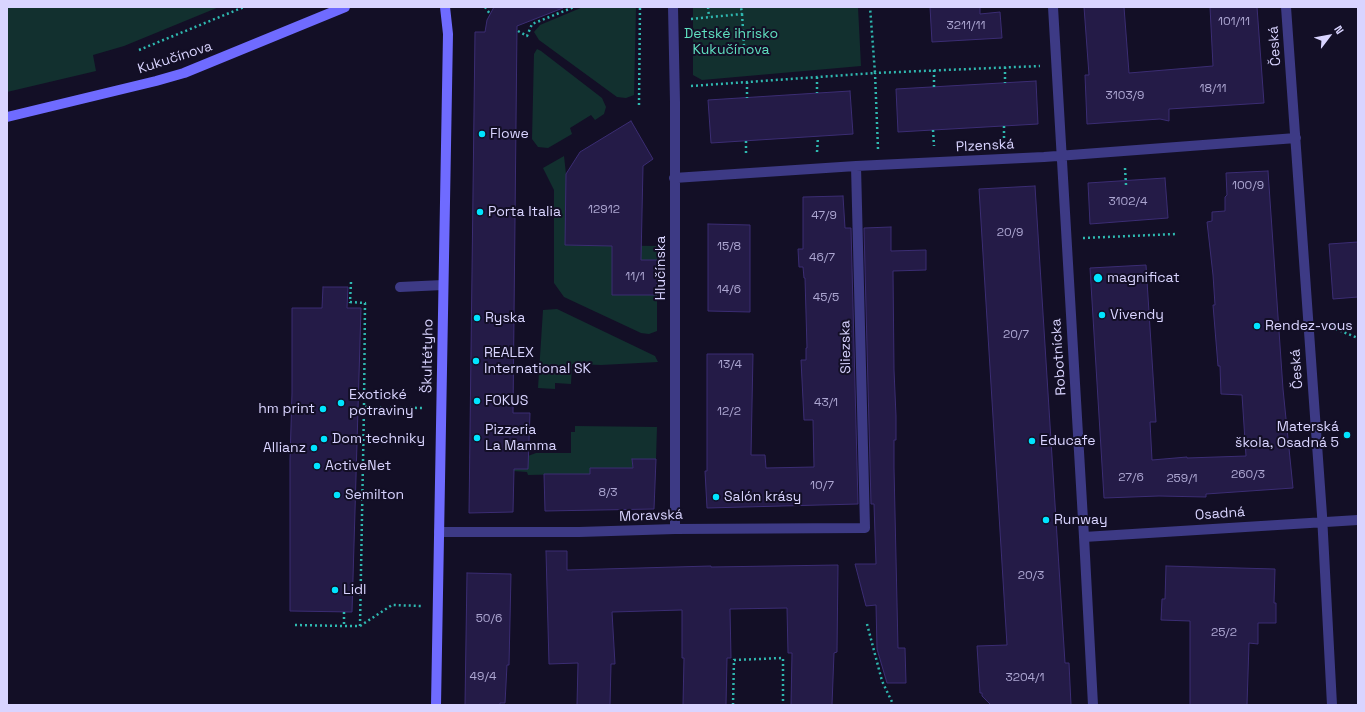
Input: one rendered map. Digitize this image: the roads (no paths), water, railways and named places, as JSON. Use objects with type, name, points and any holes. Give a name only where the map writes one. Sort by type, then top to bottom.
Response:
[{"type":"street","name":"Kukučínova","points":[[7,117],[176,75],[213,62],[345,7]]},
{"type":"street","name":"Škultétyho","points":[[436,705],[448,34],[445,7]]},
{"type":"street","name":"Hlučínska","points":[[673,7],[675,102],[675,529]]},
{"type":"street","name":"Robotnícka","points":[[1053,7],[1093,705]]},
{"type":"street","name":"Česká","points":[[1286,7],[1322,522],[1332,705]]},
{"type":"street","name":"Plzenská","points":[[674,178],[856,166],[1061,156],[1296,138]]},
{"type":"street","name":"Sliezska","points":[[856,166],[865,528]]},
{"type":"street","points":[[400,287],[443,285]]},
{"type":"street","name":"Osadná","points":[[1084,536],[1358,520]]},
{"type":"street","name":"Moravská","points":[[439,532],[579,532],[675,529],[865,528]]},
{"type":"place","name":"Flowe","points":[[482,134]]},
{"type":"place","name":"Porta Italia","points":[[480,212]]},
{"type":"place","name":"magnificat","points":[[1098,278]]},
{"type":"place","name":"Vivendy","points":[[1102,315]]},
{"type":"place","name":"Ryska","points":[[477,318]]},
{"type":"place","name":"Rendez-vous","points":[[1257,326]]},
{"type":"place","name":"REALEX International SK","points":[[476,361]]},
{"type":"place","name":"FOKUS","points":[[477,401]]},
{"type":"place","name":"Exotické potraviny","points":[[341,403]]},
{"type":"place","name":"hm print","points":[[323,409]]},
{"type":"place","name":"Materská škola, Osadná 5","points":[[1347,435]]},
{"type":"place","name":"Pizzeria La Mamma","points":[[477,438]]},
{"type":"place","name":"Dom techniky","points":[[324,439]]},
{"type":"place","name":"Educafe","points":[[1032,441]]},
{"type":"place","name":"Allianz","points":[[314,448]]},
{"type":"place","name":"ActiveNet","points":[[317,466]]},
{"type":"place","name":"Semilton","points":[[337,495]]},
{"type":"place","name":"Salón krásy","points":[[716,497]]},
{"type":"place","name":"Runway","points":[[1046,520]]},
{"type":"place","name":"Lidl","points":[[335,590]]},
{"type":"park label","name":"Detské ihrisko Kukučínova","points":[[731,42]]}]
